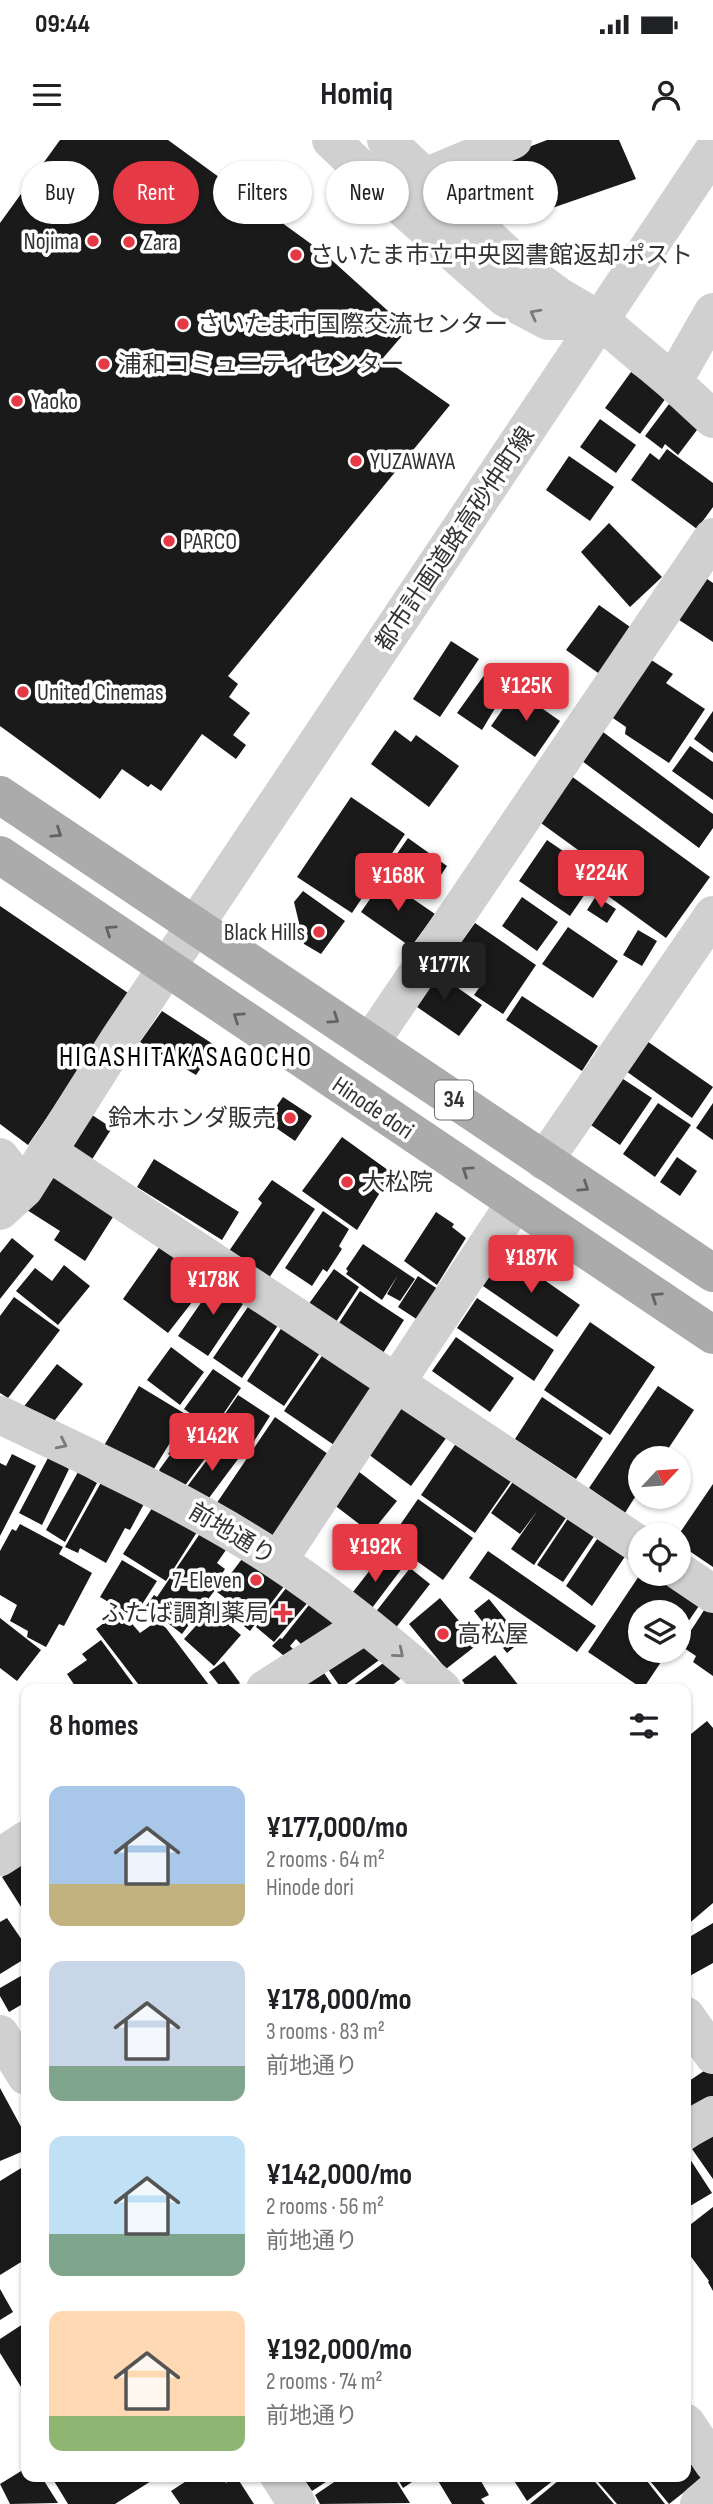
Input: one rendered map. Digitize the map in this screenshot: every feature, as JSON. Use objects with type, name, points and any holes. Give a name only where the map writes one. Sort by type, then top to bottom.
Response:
[{"type":"main road","name":"34","points":[[0,795],[713,1273]]},
{"type":"main road","name":"Hinode dori","points":[[0,855],[713,1335]]},
{"type":"street","points":[[331,140],[397,203],[505,298],[548,321],[601,321]]},
{"type":"street","points":[[386,140],[423,175]]},
{"type":"street","points":[[463,161],[513,140]]},
{"type":"street","name":"都市計画道路高砂仲町線","points":[[12,1200],[713,151]]},
{"type":"street","points":[[475,224],[522,269],[560,297],[601,321],[713,419]]},
{"type":"street","points":[[673,382],[713,312]]},
{"type":"street","points":[[370,1043],[713,537]]},
{"type":"street","points":[[544,1161],[713,915]]},
{"type":"street","points":[[47,1151],[628,1537]]},
{"type":"street","points":[[0,1157],[12,1200]]},
{"type":"street","points":[[278,1561],[515,1203]]},
{"type":"street","name":"前地通り","points":[[0,1415],[165,1494],[278,1561],[365,1625],[436,1684]]},
{"type":"street","points":[[691,1579],[713,1594]]},
{"type":"street","points":[[273,1684],[365,1625]]},
{"type":"street","points":[[0,1857],[21,1843]]},
{"type":"street","points":[[21,2018],[0,2033],[21,2068]]},
{"type":"street","points":[[691,2023],[713,2055]]},
{"type":"street","points":[[691,2127],[713,2115]]},
{"type":"street","points":[[691,2431],[713,2463]]},
{"type":"street","points":[[283,2482],[297,2504]]},
{"type":"street","points":[[699,2504],[713,2492]]},
{"type":"building","name":"PARCO","points":[[60,140],[168,140],[197,161],[113,161],[113,224],[199,224],[199,163],[213,173],[213,224],[284,224],[325,254],[408,329],[383,358],[450,405],[228,676],[238,684],[229,697],[250,713],[233,735],[246,745],[236,759],[202,734],[161,791],[151,784],[148,787],[122,769],[100,799],[0,726],[0,223],[21,194],[21,224],[99,224],[99,161],[45,161]]},
{"type":"building","points":[[547,140],[619,140],[636,179],[558,206],[558,161],[493,161]]},
{"type":"building","points":[[631,372],[666,398],[640,434],[605,408]]},
{"type":"building","points":[[669,404],[700,426],[678,455],[665,444],[662,449],[645,436]]},
{"type":"building","points":[[600,419],[636,445],[616,473],[580,447]]},
{"type":"building","points":[[667,449],[713,483],[713,507],[697,529],[631,480],[650,453],[659,460]]},
{"type":"building","points":[[569,456],[614,487],[590,521],[546,490]]},
{"type":"building","points":[[609,523],[662,577],[630,607],[581,552]]},
{"type":"building","points":[[700,574],[713,583],[713,642],[673,616]]},
{"type":"building","points":[[599,605],[633,629],[601,675],[566,650]]},
{"type":"building","points":[[451,641],[479,659],[440,717],[413,699]]},
{"type":"building","points":[[645,656],[673,674],[666,683],[705,709],[669,763],[625,734],[626,727],[607,714]]},
{"type":"building","points":[[490,667],[512,680],[482,730],[457,713]]},
{"type":"building","points":[[516,690],[560,721],[535,757],[491,726]]},
{"type":"building","points":[[713,711],[713,753],[694,739]]},
{"type":"building","points":[[395,730],[411,742],[416,735],[459,766],[429,807],[371,764]]},
{"type":"building","points":[[603,732],[713,814],[713,828],[699,848],[582,761]]},
{"type":"building","points":[[690,746],[713,762],[713,800],[672,771]]},
{"type":"building","points":[[567,773],[710,877],[666,938],[597,888],[607,871],[534,818]]},
{"type":"building","points":[[351,797],[405,834],[352,913],[297,877]]},
{"type":"building","points":[[408,838],[447,866],[425,899],[385,871]]},
{"type":"building","points":[[547,840],[598,875],[570,916],[519,881]]},
{"type":"building","points":[[384,879],[435,914],[411,947],[361,912]]},
{"type":"building","name":"Black Hills","points":[[303,891],[345,921],[321,954],[304,944],[294,902]]},
{"type":"building","points":[[596,896],[616,909],[607,923],[587,910]]},
{"type":"building","points":[[522,897],[558,922],[537,951],[502,926]]},
{"type":"building","points":[[0,906],[131,995],[28,1145],[0,1124]]},
{"type":"building","points":[[475,923],[536,965],[503,1014],[474,995],[484,981],[450,958]]},
{"type":"building","points":[[568,927],[618,961],[593,998],[542,964]]},
{"type":"building","points":[[638,930],[657,941],[642,966],[623,955]]},
{"type":"building","points":[[430,968],[482,1005],[459,1036],[407,1000]]},
{"type":"building","points":[[522,996],[598,1046],[582,1071],[506,1020]]},
{"type":"building","points":[[162,1011],[216,1046],[196,1075],[140,1042]]},
{"type":"building","points":[[644,1039],[713,1087],[692,1118],[623,1069]]},
{"type":"building","points":[[617,1075],[652,1098],[620,1145],[585,1121]]},
{"type":"building","points":[[283,1097],[312,1116],[295,1141],[266,1121]]},
{"type":"building","points":[[658,1103],[691,1125],[655,1177],[623,1154]]},
{"type":"building","points":[[713,1103],[713,1140],[696,1128]]},
{"type":"building","points":[[89,1113],[112,1128],[91,1161],[68,1146]]},
{"type":"building","name":"大松院","points":[[342,1137],[392,1173],[357,1230],[302,1191]]},
{"type":"building","points":[[677,1157],[697,1171],[680,1196],[660,1182]]},
{"type":"building","points":[[154,1159],[239,1212],[222,1240],[137,1187]]},
{"type":"building","points":[[55,1167],[118,1209],[85,1261],[54,1240],[60,1231],[27,1210]]},
{"type":"building","points":[[272,1180],[315,1209],[267,1281],[227,1254],[262,1203],[258,1199]]},
{"type":"building","points":[[323,1211],[349,1229],[339,1246],[342,1249],[327,1272],[323,1269],[312,1286],[285,1268]]},
{"type":"building","points":[[436,1212],[454,1224],[452,1227],[466,1238],[437,1285],[404,1261]]},
{"type":"building","points":[[12,1238],[34,1256],[0,1299],[0,1253]]},
{"type":"building","points":[[165,1239],[214,1274],[168,1333],[123,1299]]},
{"type":"building","points":[[363,1244],[415,1279],[400,1301],[387,1294],[398,1275],[382,1300],[346,1274],[346,1269]]},
{"type":"building","points":[[506,1253],[580,1305],[557,1337],[483,1286]]},
{"type":"building","points":[[64,1265],[90,1286],[58,1325],[16,1291],[35,1268],[52,1281]]},
{"type":"building","points":[[334,1269],[359,1287],[334,1325],[308,1305]]},
{"type":"building","points":[[418,1276],[441,1291],[421,1322],[398,1307]]},
{"type":"building","points":[[218,1278],[247,1298],[208,1356],[178,1336]]},
{"type":"building","points":[[360,1291],[404,1320],[383,1353],[337,1326]]},
{"type":"building","points":[[14,1297],[60,1330],[8,1398],[0,1393],[0,1316]]},
{"type":"building","points":[[477,1298],[554,1350],[534,1381],[457,1328]]},
{"type":"building","points":[[252,1301],[281,1321],[242,1378],[213,1358]]},
{"type":"building","points":[[286,1321],[324,1347],[284,1406],[247,1381]]},
{"type":"building","points":[[590,1322],[655,1367],[610,1435],[544,1390]]},
{"type":"building","points":[[456,1337],[514,1378],[490,1412],[432,1371]]},
{"type":"building","points":[[171,1347],[204,1372],[180,1405],[147,1380]]},
{"type":"building","points":[[326,1350],[379,1385],[337,1447],[284,1411]]},
{"type":"building","points":[[57,1364],[83,1384],[48,1429],[22,1409]]},
{"type":"building","points":[[213,1369],[241,1388],[213,1429],[184,1409]]},
{"type":"building","points":[[139,1386],[187,1415],[149,1477],[102,1449]]},
{"type":"building","points":[[658,1386],[694,1410],[670,1446],[628,1446],[628,1508],[625,1513],[589,1488]]},
{"type":"building","points":[[238,1395],[270,1416],[246,1454],[231,1445],[237,1436],[218,1424]]},
{"type":"building","points":[[542,1397],[603,1438],[576,1479],[515,1439]]},
{"type":"building","points":[[395,1399],[447,1437],[411,1486],[360,1448]]},
{"type":"building","points":[[275,1417],[328,1454],[264,1550],[210,1513]]},
{"type":"building","points":[[193,1421],[218,1441],[178,1495],[159,1470]]},
{"type":"building","points":[[461,1436],[516,1474],[475,1533],[421,1495]]},
{"type":"building","points":[[222,1440],[241,1455],[203,1506],[183,1492]]},
{"type":"building","points":[[12,1454],[36,1466],[0,1536],[0,1463],[6,1466]]},
{"type":"building","points":[[49,1456],[69,1469],[42,1525],[19,1513]]},
{"type":"building","points":[[358,1471],[397,1501],[371,1533],[333,1504]]},
{"type":"building","points":[[78,1472],[97,1483],[65,1542],[46,1530]]},
{"type":"building","points":[[517,1476],[566,1518],[534,1565],[511,1549],[538,1510],[520,1534],[491,1513]]},
{"type":"building","points":[[103,1479],[145,1502],[130,1530],[125,1528],[106,1563],[80,1548],[78,1553],[65,1547]]},
{"type":"building","points":[[713,1484],[713,1567],[691,1552],[691,1523],[686,1523]]},
{"type":"building","points":[[418,1499],[473,1538],[443,1580],[389,1541]]},
{"type":"building","points":[[154,1505],[197,1532],[166,1581],[123,1554]]},
{"type":"building","points":[[569,1517],[595,1535],[563,1582],[537,1565]]},
{"type":"building","points":[[20,1524],[63,1547],[59,1554],[92,1573],[64,1626],[59,1624],[46,1647],[27,1637],[28,1631],[10,1621],[17,1605],[0,1595],[0,1551],[12,1529],[16,1531]]},
{"type":"building","points":[[603,1530],[628,1548],[628,1552],[592,1606],[566,1586]]},
{"type":"building","points":[[201,1532],[228,1547],[217,1563],[225,1569],[221,1575],[224,1578],[182,1634],[146,1606],[154,1595],[157,1597]]},
{"type":"building","points":[[248,1551],[288,1581],[250,1631],[235,1619],[241,1610],[217,1592]]},
{"type":"building","points":[[488,1551],[596,1626],[577,1652],[469,1578]]},
{"type":"building","points":[[384,1552],[403,1567],[366,1616],[346,1601]]},
{"type":"building","points":[[122,1560],[157,1581],[134,1617],[100,1597]]},
{"type":"building","points":[[410,1568],[430,1584],[391,1634],[371,1618]]},
{"type":"building","name":"ふたば調剤薬局","points":[[290,1583],[310,1600],[274,1642],[256,1627]]},
{"type":"building","points":[[632,1586],[683,1586],[703,1600],[691,1618],[691,1600],[628,1600],[628,1663],[660,1663],[646,1684],[636,1684],[588,1652]]},
{"type":"building","name":"高松屋","points":[[440,1598],[478,1644],[446,1669],[409,1624]]},
{"type":"building","points":[[489,1599],[522,1640],[507,1653],[474,1611]]},
{"type":"building","points":[[312,1601],[334,1618],[334,1629],[305,1648],[296,1639],[290,1646],[295,1651],[289,1660],[272,1646],[282,1639]]},
{"type":"building","points":[[708,1604],[713,1608],[713,1676],[693,1662],[696,1656],[691,1653],[691,1630]]},
{"type":"building","points":[[211,1609],[241,1635],[214,1666],[184,1639]]},
{"type":"building","points":[[118,1612],[140,1633],[157,1621],[166,1628],[208,1684],[138,1684],[96,1629]]},
{"type":"building","points":[[0,1618],[41,1650],[17,1681],[0,1668]]},
{"type":"building","points":[[363,1638],[382,1658],[346,1684],[338,1684],[325,1665]]},
{"type":"building","points":[[101,1640],[133,1684],[74,1684],[67,1674],[87,1660],[82,1654]]},
{"type":"building","points":[[495,1655],[517,1684],[465,1684],[462,1680]]},
{"type":"building","points":[[224,1661],[240,1683],[218,1684],[209,1672]]},
{"type":"building","points":[[386,1661],[403,1677],[394,1684],[355,1684]]},
{"type":"building","points":[[322,1670],[332,1684],[304,1684]]},
{"type":"building","points":[[707,1721],[713,1728],[713,1903],[691,1922],[691,1734]]},
{"type":"building","points":[[21,1865],[21,1907],[2,1877]]},
{"type":"building","points":[[7,1918],[21,1939],[21,1961],[0,1974],[0,1922]]},
{"type":"building","points":[[713,1923],[713,1963],[691,1975],[691,1936]]},
{"type":"building","points":[[21,1976],[21,2005],[9,2012],[0,1996],[0,1988]]},
{"type":"building","points":[[710,2067],[713,2071],[713,2106],[691,2121],[691,2080]]},
{"type":"building","points":[[0,2088],[21,2127],[21,2152],[0,2161]]},
{"type":"building","points":[[713,2135],[713,2179],[692,2149]]},
{"type":"building","points":[[691,2161],[712,2193],[691,2205]]},
{"type":"building","points":[[21,2168],[21,2262],[0,2275],[0,2181]]},
{"type":"building","points":[[713,2207],[713,2291],[691,2257],[691,2224]]},
{"type":"building","points":[[0,2289],[13,2312],[0,2320]]},
{"type":"building","points":[[21,2325],[21,2387],[0,2353],[0,2339]]},
{"type":"building","points":[[691,2443],[712,2470],[669,2504],[651,2482],[691,2482]]},
{"type":"building","points":[[21,2471],[21,2482],[45,2482],[58,2503],[10,2504],[0,2484]]},
{"type":"building","points":[[55,2482],[150,2482],[115,2504],[68,2504]]},
{"type":"building","points":[[185,2482],[240,2482],[254,2504],[180,2504],[171,2491]]},
{"type":"building","points":[[306,2482],[326,2482],[312,2491]]},
{"type":"building","points":[[334,2482],[397,2482],[410,2503],[320,2504],[315,2495]]},
{"type":"building","points":[[400,2482],[412,2482],[403,2488]]},
{"type":"building","points":[[439,2482],[481,2482],[489,2495],[481,2499],[485,2504],[452,2504]]},
{"type":"building","points":[[515,2482],[551,2482],[527,2501]]},
{"type":"building","points":[[557,2482],[595,2482],[614,2504],[530,2504]]},
{"type":"building","points":[[598,2482],[648,2482],[665,2504],[617,2504]]},
{"type":"place","name":"Nojima","points":[[93,241]]},
{"type":"place","name":"Zara","points":[[129,242]]},
{"type":"place","name":"さいたま市立中央図書館返却ポスト","points":[[296,255]]},
{"type":"place","name":"さいたま市国際交流センター","points":[[183,324]]},
{"type":"place","name":"浦和コミュニティセンター","points":[[104,364]]},
{"type":"place","name":"Yaoko","points":[[17,401]]},
{"type":"place","name":"YUZAWAYA","points":[[356,461]]},
{"type":"place","name":"PARCO","points":[[169,541]]},
{"type":"place","name":"United Cinemas","points":[[23,692]]},
{"type":"place","name":"Black Hills","points":[[319,932]]},
{"type":"place","name":"鈴木ホンダ販売","points":[[290,1118]]},
{"type":"place","name":"大松院","points":[[347,1182]]},
{"type":"place","name":"7-Eleven","points":[[256,1580]]},
{"type":"place","name":"ふたば調剤薬局","points":[[283,1613]]},
{"type":"place","name":"高松屋","points":[[443,1634]]},
{"type":"district","name":"HIGASHITAKASAGOCHO","points":[[186,1057]]}]
